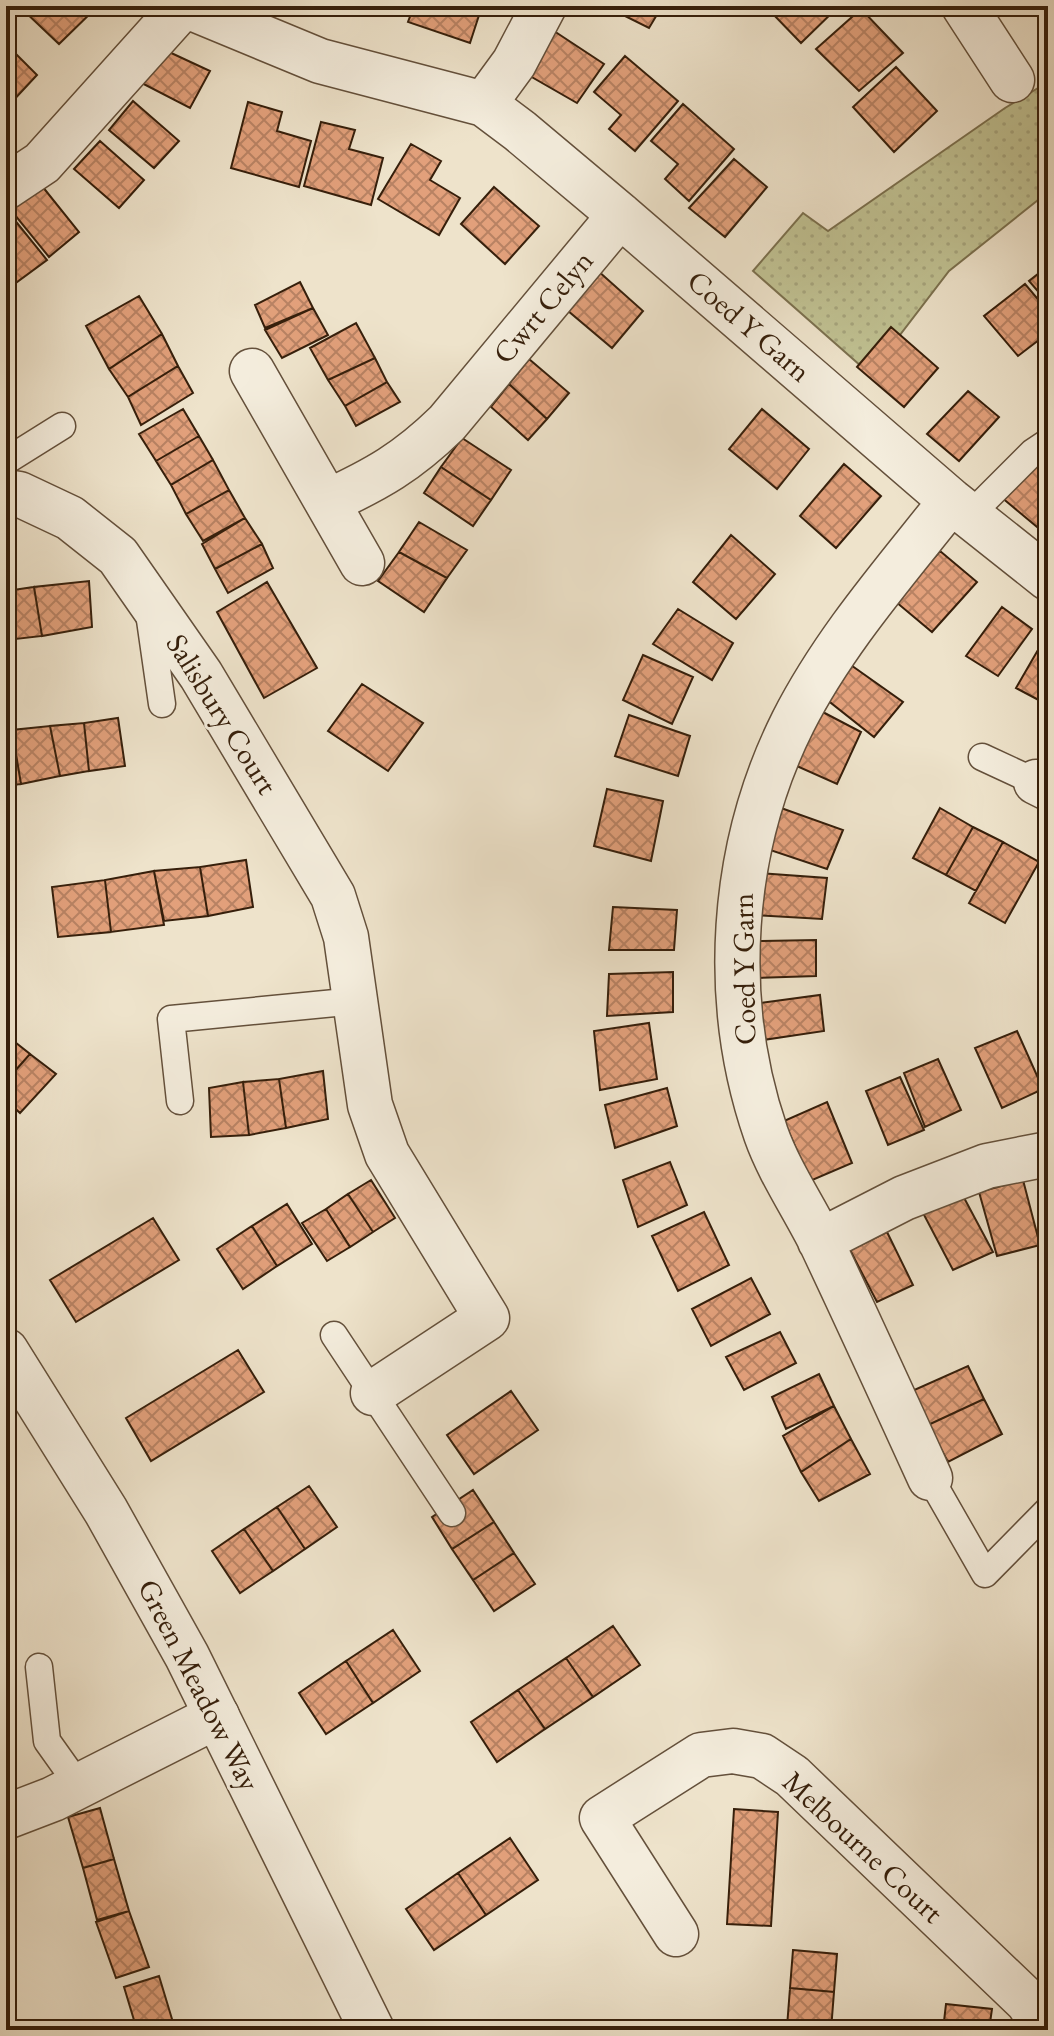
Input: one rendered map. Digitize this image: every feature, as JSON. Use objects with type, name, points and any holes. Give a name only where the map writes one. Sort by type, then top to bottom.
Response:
[{"type":"street","points":[[6,187],[42,163],[185,6],[320,61],[484,104],[620,215]]},
{"type":"street","points":[[484,104],[514,63],[544,6]]},
{"type":"street","points":[[964,6],[1012,80]]},
{"type":"street","name":"Cwrt Celyn","points":[[327,502],[378,479],[431,439],[620,215]]},
{"type":"street","name":"Coed Y Garn","points":[[620,215],[960,509],[1048,578]]},
{"type":"street","points":[[252,371],[362,563]]},
{"type":"street","name":"Salisbury Court","points":[[6,492],[19,494],[70,518],[118,556],[201,675],[333,896],[346,937],[370,1105],[387,1154],[487,1318],[373,1393]]},
{"type":"street","name":"Coed Y Garn","points":[[930,1478],[820,1241],[767,1136],[746,1061],[738,983],[742,882],[761,803],[793,723],[842,641],[960,509]]},
{"type":"street","points":[[820,1241],[904,1198],[987,1166],[1048,1154]]},
{"type":"street","name":"Green Meadow Way","points":[[11,1375],[106,1511],[187,1656],[372,2030]]},
{"type":"street","points":[[6,1817],[79,1786],[217,1716]]},
{"type":"street","name":"Melbourne Court","points":[[676,1934],[602,1818],[701,1755],[733,1751],[762,1756],[792,1776],[1028,2002],[1046,2030]]},
{"type":"lane","points":[[6,461],[62,426]]},
{"type":"lane","points":[[960,509],[1048,442]]},
{"type":"lane","points":[[147,598],[162,704]]},
{"type":"lane","points":[[982,757],[1042,785]]},
{"type":"lane","points":[[180,1101],[171,1019],[356,1001]]},
{"type":"lane","points":[[334,1335],[452,1513]]},
{"type":"lane","points":[[930,1478],[985,1574],[1048,1510]]},
{"type":"lane","points":[[39,1667],[47,1741],[79,1786]]},
{"type":"green space","points":[[1048,82],[1048,192],[949,271],[870,374],[753,271],[803,213],[828,231],[1005,108]]},
{"type":"building","points":[[25,6],[98,6],[59,44],[22,9]]},
{"type":"building","points":[[414,6],[482,6],[470,43],[408,22]]},
{"type":"building","points":[[775,6],[839,6],[801,43],[770,11]]},
{"type":"building","points":[[607,7],[661,8],[649,28]]},
{"type":"building","points":[[861,9],[903,53],[859,91],[816,49]]},
{"type":"building","points":[[554,31],[604,64],[577,103],[523,72]]},
{"type":"building","points":[[6,44],[37,75],[10,104],[6,100]]},
{"type":"building","points":[[154,45],[210,71],[190,108],[134,79]]},
{"type":"building","points":[[625,56],[678,101],[635,151],[609,129],[621,115],[594,92]]},
{"type":"building","points":[[896,67],[937,111],[894,152],[853,107]]},
{"type":"building","points":[[133,101],[179,141],[154,168],[109,130]]},
{"type":"building","points":[[248,102],[282,112],[277,131],[311,141],[299,187],[231,168]]},
{"type":"building","points":[[683,104],[734,149],[689,201],[665,179],[678,164],[651,141]]},
{"type":"building","points":[[321,122],[355,130],[349,149],[383,158],[371,205],[304,186]]},
{"type":"building","points":[[100,141],[144,180],[119,208],[74,169]]},
{"type":"building","points":[[411,144],[441,161],[430,180],[460,198],[439,235],[378,199]]},
{"type":"building","points":[[734,159],[767,187],[725,237],[689,208]]},
{"type":"building","points":[[42,186],[79,232],[49,257],[10,209]]},
{"type":"building","points":[[494,187],[539,226],[505,264],[461,224]]},
{"type":"building","points":[[9,213],[47,260],[17,282],[6,268],[6,215]]},
{"type":"building","points":[[1048,266],[1048,303],[1029,281]]},
{"type":"building","points":[[597,270],[643,311],[612,348],[567,310]]},
{"type":"building","points":[[300,282],[313,308],[265,328],[255,305]]},
{"type":"building","points":[[1025,284],[1048,311],[1048,333],[1018,356],[984,316]]},
{"type":"building","points":[[139,296],[162,334],[109,369],[86,326]]},
{"type":"building","points":[[313,308],[328,335],[282,358],[265,330]]},
{"type":"building","points":[[356,323],[375,358],[328,380],[310,348]]},
{"type":"building","points":[[891,327],[938,368],[904,407],[857,367]]},
{"type":"building","points":[[162,334],[178,366],[128,397],[109,369]]},
{"type":"building","points":[[375,358],[387,382],[345,406],[328,380]]},
{"type":"building","points":[[529,359],[569,393],[547,419],[509,384]]},
{"type":"building","points":[[178,366],[193,393],[141,425],[128,397]]},
{"type":"building","points":[[387,382],[400,402],[356,426],[345,406]]},
{"type":"building","points":[[509,384],[547,419],[528,440],[491,407]]},
{"type":"building","points":[[968,391],[999,417],[959,461],[927,434]]},
{"type":"building","points":[[183,409],[199,436],[156,461],[139,434]]},
{"type":"building","points":[[762,409],[809,449],[777,489],[729,449]]},
{"type":"building","points":[[199,436],[213,460],[171,485],[156,461]]},
{"type":"building","points":[[462,438],[511,470],[491,500],[441,467]]},
{"type":"building","points":[[1035,459],[1048,469],[1048,536],[1001,497]]},
{"type":"building","points":[[213,460],[229,490],[186,514],[171,485]]},
{"type":"building","points":[[844,464],[881,496],[836,548],[800,516]]},
{"type":"building","points":[[441,467],[491,500],[473,526],[424,493]]},
{"type":"building","points":[[229,490],[245,518],[203,541],[186,514]]},
{"type":"building","points":[[245,518],[262,544],[215,569],[202,544]]},
{"type":"building","points":[[419,522],[467,550],[447,578],[399,552]]},
{"type":"building","points":[[731,535],[775,574],[736,619],[693,582]]},
{"type":"building","points":[[262,544],[273,568],[228,593],[215,569]]},
{"type":"building","points":[[940,551],[977,582],[932,632],[896,602]]},
{"type":"building","points":[[399,552],[447,578],[424,612],[378,581]]},
{"type":"building","points":[[89,581],[92,627],[42,636],[34,587]]},
{"type":"building","points":[[267,582],[317,668],[264,698],[217,612]]},
{"type":"building","points":[[34,587],[42,636],[7,640],[6,591]]},
{"type":"building","points":[[1002,607],[1032,629],[998,676],[966,656]]},
{"type":"building","points":[[678,609],[733,643],[712,680],[653,644]]},
{"type":"building","points":[[1048,637],[1048,705],[1016,688]]},
{"type":"building","points":[[643,655],[693,677],[672,724],[623,700]]},
{"type":"building","points":[[848,663],[903,702],[874,737],[821,695]]},
{"type":"building","points":[[362,684],[423,723],[388,771],[328,731]]},
{"type":"building","points":[[817,709],[861,732],[837,784],[790,763]]},
{"type":"building","points":[[629,715],[690,736],[678,776],[615,756]]},
{"type":"building","points":[[118,718],[125,766],[89,771],[84,723]]},
{"type":"building","points":[[84,723],[89,771],[60,776],[50,726]]},
{"type":"building","points":[[50,726],[60,776],[21,784],[12,730]]},
{"type":"building","points":[[12,730],[21,784],[6,786],[6,731]]},
{"type":"building","points":[[607,789],[663,801],[651,861],[594,846]]},
{"type":"building","points":[[781,808],[843,830],[827,869],[764,848]]},
{"type":"building","points":[[940,808],[973,827],[946,875],[913,858]]},
{"type":"building","points":[[973,827],[1003,842],[976,891],[946,875]]},
{"type":"building","points":[[1003,842],[1039,862],[1005,923],[969,903]]},
{"type":"building","points":[[246,860],[253,907],[208,916],[200,867]]},
{"type":"building","points":[[200,867],[208,916],[164,921],[154,871]]},
{"type":"building","points":[[154,871],[164,925],[111,932],[105,880]]},
{"type":"building","points":[[759,873],[827,878],[822,919],[752,915]]},
{"type":"building","points":[[105,880],[111,932],[58,937],[52,887]]},
{"type":"building","points":[[613,907],[677,910],[674,950],[609,950]]},
{"type":"building","points":[[816,940],[816,976],[755,978],[757,941]]},
{"type":"building","points":[[673,972],[673,1012],[607,1016],[609,974]]},
{"type":"building","points":[[820,995],[824,1031],[763,1040],[760,1003]]},
{"type":"building","points":[[649,1023],[657,1079],[600,1090],[594,1031]]},
{"type":"building","points":[[1017,1031],[1043,1089],[1002,1108],[975,1048]]},
{"type":"building","points":[[6,1035],[30,1054],[6,1081]]},
{"type":"building","points":[[30,1054],[56,1074],[20,1113],[6,1100],[6,1081]]},
{"type":"building","points":[[938,1059],[961,1110],[925,1127],[904,1073]]},
{"type":"building","points":[[323,1071],[328,1119],[286,1128],[279,1079]]},
{"type":"building","points":[[900,1077],[924,1130],[888,1145],[866,1091]]},
{"type":"building","points":[[279,1079],[286,1128],[249,1135],[243,1082]]},
{"type":"building","points":[[243,1082],[249,1135],[211,1137],[209,1088]]},
{"type":"building","points":[[667,1088],[677,1126],[615,1148],[605,1105]]},
{"type":"building","points":[[827,1102],[852,1163],[810,1181],[784,1121]]},
{"type":"building","points":[[670,1162],[687,1205],[638,1227],[623,1180]]},
{"type":"building","points":[[371,1180],[395,1218],[373,1232],[348,1194]]},
{"type":"building","points":[[1023,1180],[1040,1245],[997,1256],[979,1192]]},
{"type":"building","points":[[348,1194],[373,1232],[350,1247],[326,1209]]},
{"type":"building","points":[[962,1194],[993,1252],[953,1270],[923,1213]]},
{"type":"building","points":[[287,1204],[312,1244],[277,1266],[252,1226]]},
{"type":"building","points":[[326,1209],[350,1247],[327,1261],[302,1223]]},
{"type":"building","points":[[704,1212],[729,1265],[678,1291],[652,1236]]},
{"type":"building","points":[[153,1218],[179,1260],[76,1322],[50,1280]]},
{"type":"building","points":[[252,1226],[277,1266],[243,1289],[217,1249]]},
{"type":"building","points":[[887,1232],[913,1285],[877,1302],[850,1250]]},
{"type":"building","points":[[751,1278],[770,1314],[711,1346],[692,1309]]},
{"type":"building","points":[[780,1332],[796,1363],[744,1390],[726,1357]]},
{"type":"building","points":[[238,1350],[264,1392],[151,1461],[126,1418]]},
{"type":"building","points":[[968,1366],[984,1399],[928,1425],[912,1391]]},
{"type":"building","points":[[819,1374],[834,1406],[786,1429],[772,1397]]},
{"type":"building","points":[[511,1391],[538,1430],[474,1474],[447,1435]]},
{"type":"building","points":[[984,1399],[1002,1434],[948,1462],[928,1425]]},
{"type":"building","points":[[834,1406],[851,1439],[801,1472],[783,1436]]},
{"type":"building","points":[[851,1439],[870,1474],[819,1501],[801,1472]]},
{"type":"building","points":[[309,1486],[337,1527],[305,1549],[277,1507]]},
{"type":"building","points":[[473,1490],[494,1522],[452,1549],[432,1517]]},
{"type":"building","points":[[277,1507],[305,1549],[273,1571],[244,1529]]},
{"type":"building","points":[[494,1522],[514,1553],[473,1580],[452,1549]]},
{"type":"building","points":[[244,1529],[273,1571],[240,1593],[212,1551]]},
{"type":"building","points":[[514,1553],[535,1584],[494,1611],[473,1580]]},
{"type":"building","points":[[613,1626],[640,1665],[593,1697],[566,1658]]},
{"type":"building","points":[[393,1630],[420,1671],[373,1703],[346,1661]]},
{"type":"building","points":[[566,1658],[593,1697],[545,1729],[518,1690]]},
{"type":"building","points":[[346,1661],[373,1703],[326,1734],[299,1693]]},
{"type":"building","points":[[518,1690],[545,1729],[497,1762],[471,1722]]},
{"type":"building","points":[[100,1808],[114,1859],[83,1868],[68,1817]]},
{"type":"building","points":[[734,1809],[778,1812],[771,1926],[727,1924]]},
{"type":"building","points":[[510,1838],[538,1880],[486,1915],[458,1873]]},
{"type":"building","points":[[114,1859],[129,1911],[97,1920],[83,1868]]},
{"type":"building","points":[[458,1873],[486,1915],[434,1950],[406,1909]]},
{"type":"building","points":[[129,1911],[149,1967],[116,1978],[96,1922]]},
{"type":"building","points":[[793,1950],[837,1954],[834,1992],[790,1988]]},
{"type":"building","points":[[159,1976],[175,2029],[137,2030],[124,1987]]},
{"type":"building","points":[[790,1988],[834,1992],[831,2030],[787,2027]]},
{"type":"building","points":[[946,2004],[992,2009],[989,2030],[943,2030]]}]
